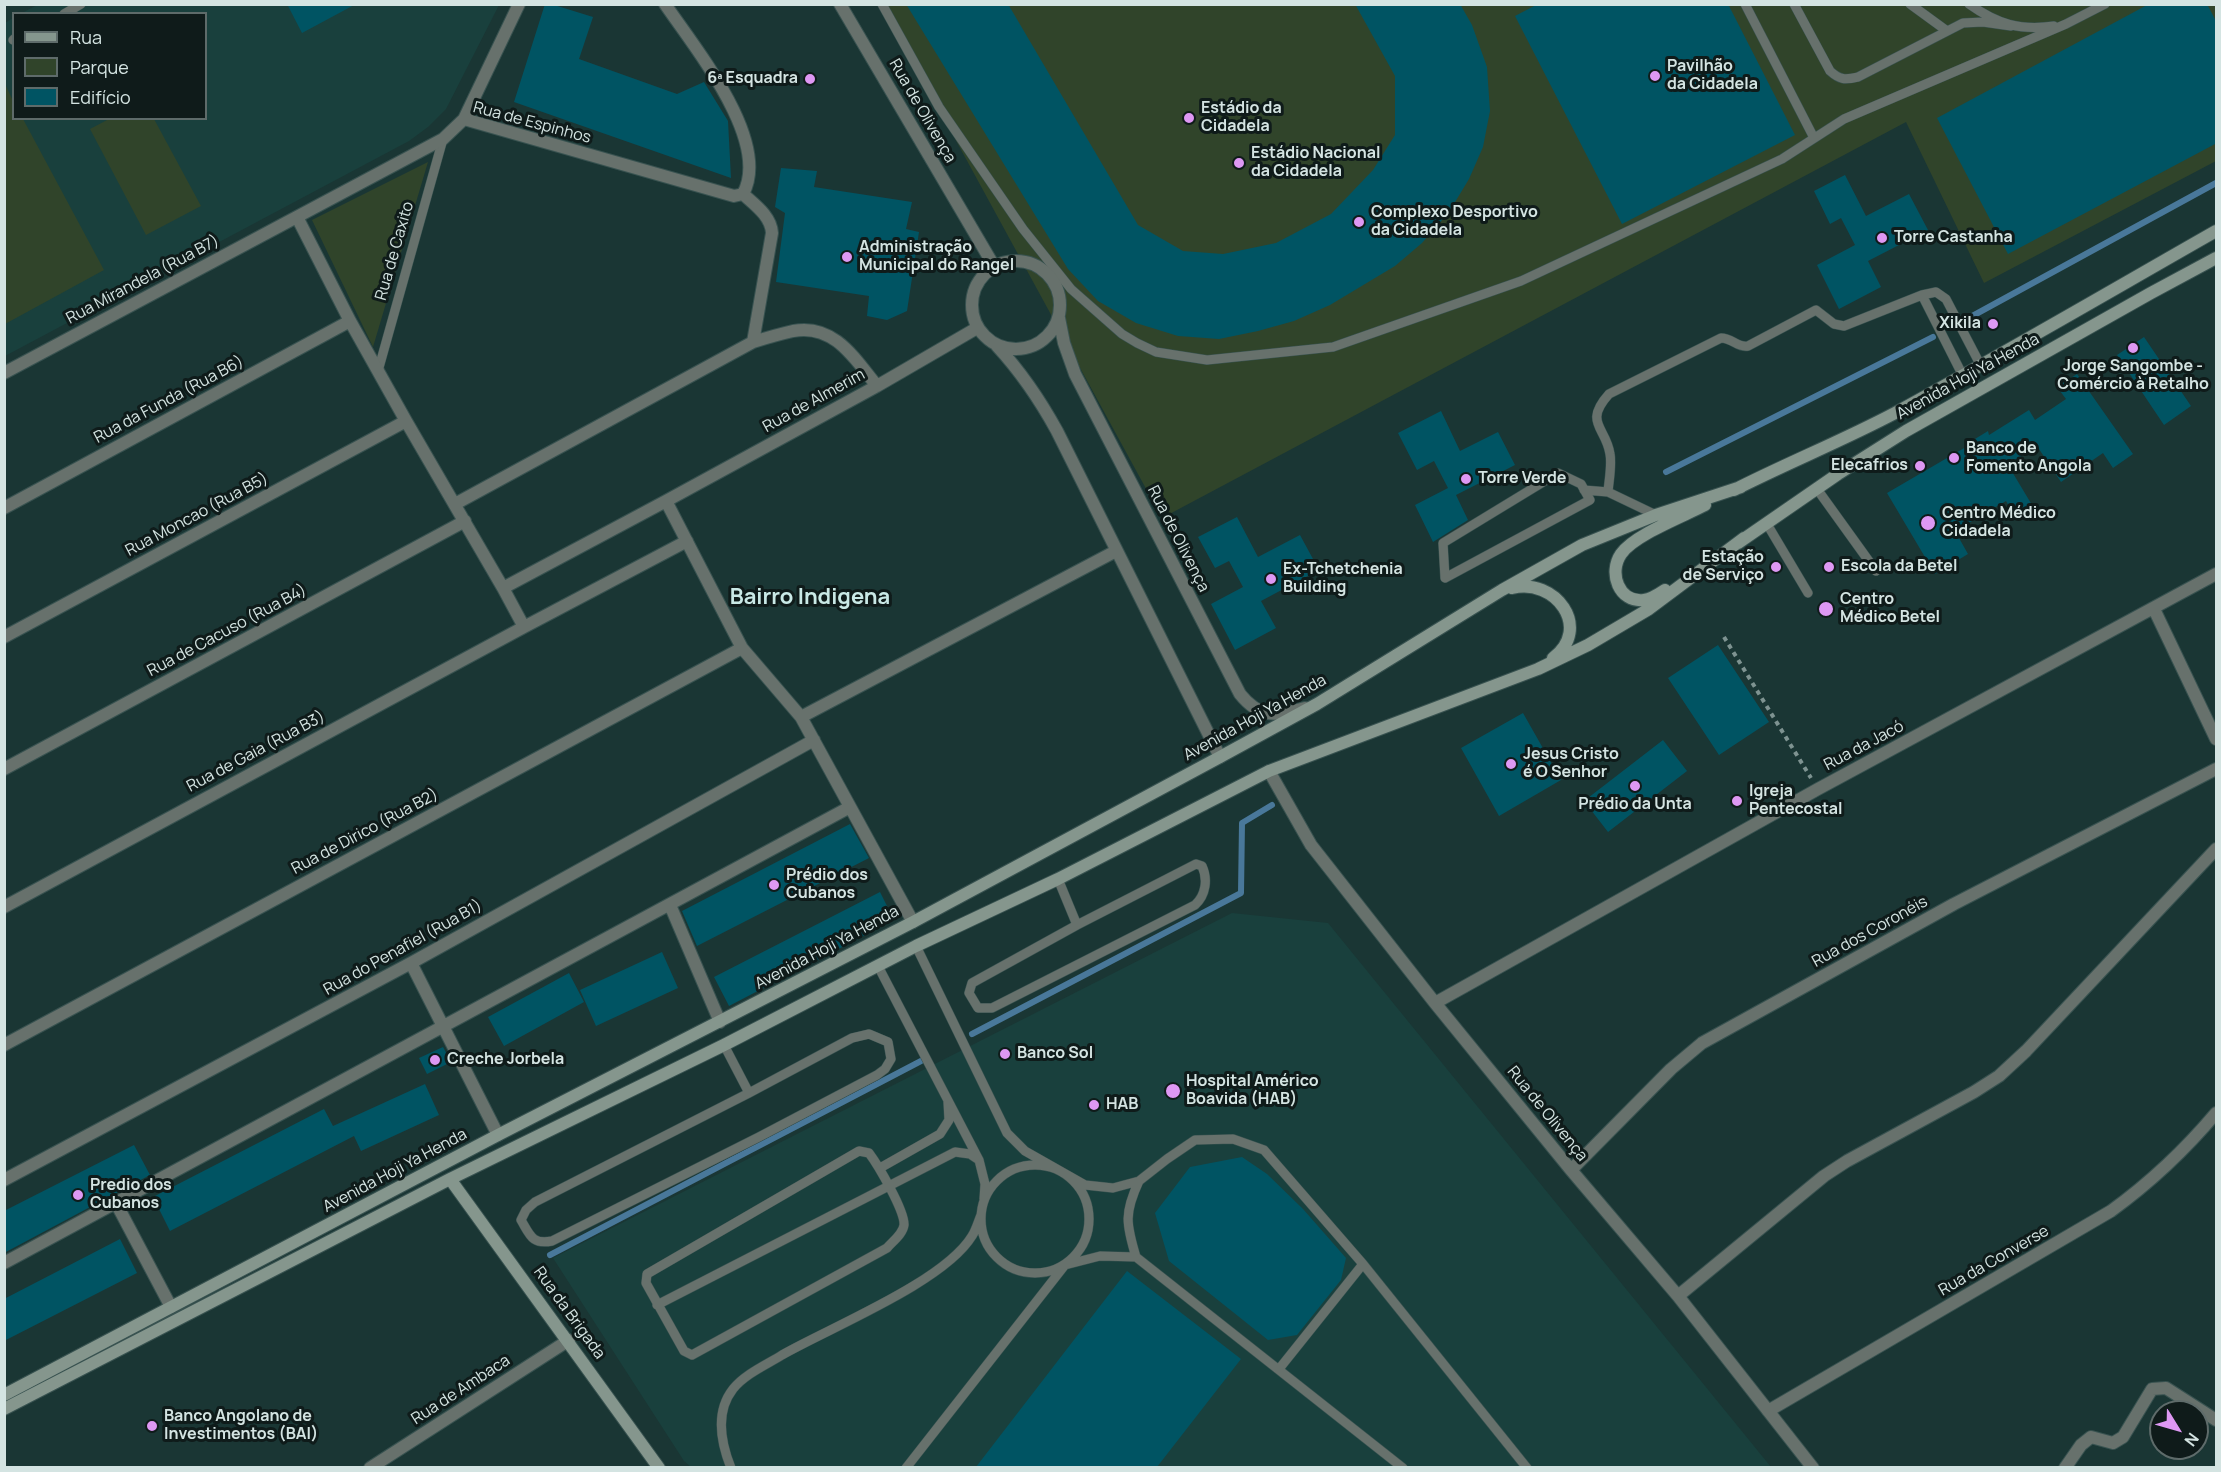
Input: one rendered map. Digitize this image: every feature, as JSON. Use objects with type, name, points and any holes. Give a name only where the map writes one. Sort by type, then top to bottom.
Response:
[{"type":"main road","name":"Avenida Hoji Ya Henda","points":[[4,1395],[498,1135],[913,922],[1220,757],[1317,704],[1582,544],[1656,515],[1741,486],[1835,444],[1981,366],[2217,231]]},
{"type":"main road","name":"Avenida Hoji Ya Henda","points":[[1744,538],[1906,431],[2217,258]]},
{"type":"main road","points":[[1741,486],[1635,541],[1622,553],[1616,564],[1617,584],[1626,596],[1645,600],[1658,595],[1744,538]]},
{"type":"main road","points":[[1538,669],[1613,632],[1649,609],[1744,538]]},
{"type":"main road","points":[[1502,591],[1523,585],[1541,588],[1559,600],[1567,615],[1570,627],[1568,641],[1560,653],[1538,669]]},
{"type":"main road","name":"Avenida Hoji Ya Henda","points":[[4,1409],[450,1179],[916,946],[1058,879],[1269,771],[1538,669]]},
{"type":"main road","name":"Rua da Brigada","points":[[450,1179],[659,1467]]},
{"type":"street","points":[[464,119],[519,4]]},
{"type":"street","points":[[664,4],[726,95],[748,149],[748,182],[743,194],[771,223],[772,232],[753,342]]},
{"type":"street","name":"Rua de Olivença","points":[[840,4],[994,266]]},
{"type":"street","name":"Rua de Espinhos","points":[[297,217],[443,140],[464,119],[734,196],[743,194]]},
{"type":"street","points":[[297,217],[350,321],[524,627]]},
{"type":"street","name":"Rua Mirandela (Rua B7)","points":[[4,373],[297,217]]},
{"type":"street","points":[[997,346],[1022,349],[1032,346],[1047,337],[1059,318],[1059,292],[1053,279],[1028,261],[1015,260],[994,266],[983,274],[975,287],[971,303],[972,316],[984,337],[997,346],[1019,370],[1057,431],[1220,757]]},
{"type":"street","name":"Rua de Olivença","points":[[1059,318],[1064,343],[1075,374],[1240,694],[1249,705],[1259,711],[1272,714],[1282,714],[1317,704]]},
{"type":"street","name":"Rua da Funda (Rua B6)","points":[[4,508],[350,321]]},
{"type":"street","name":"Rua de Almerim","points":[[503,588],[877,386],[977,328]]},
{"type":"street","points":[[455,504],[753,342],[795,330],[814,330],[829,334],[843,345],[877,386]]},
{"type":"street","name":"Rua Moncao (Rua B5)","points":[[4,637],[406,421]]},
{"type":"street","points":[[666,501],[742,648],[801,717],[913,922]]},
{"type":"street","name":"Rua de Cacuso (Rua B4)","points":[[4,769],[465,521]]},
{"type":"street","name":"Rua de Gaia (Rua B3)","points":[[4,907],[687,541]]},
{"type":"street","points":[[801,717],[1116,551]]},
{"type":"street","name":"Rua da Jacó","points":[[1435,1003],[1818,789],[2217,574]]},
{"type":"street","points":[[2154,609],[2217,739]]},
{"type":"street","name":"Rua de Dirico (Rua B2)","points":[[4,1045],[742,648]]},
{"type":"street","name":"Rua do Penafiel (Rua B1)","points":[[4,1180],[411,963],[814,740]]},
{"type":"street","name":"Rua dos Coronéis","points":[[1571,1170],[1671,1069],[1702,1043],[1954,904],[2217,769]]},
{"type":"street","name":"Rua de Olivença","points":[[1269,771],[1311,845],[1435,1003],[1571,1170],[1678,1296],[1813,1467]]},
{"type":"street","points":[[4,1263],[444,1028],[850,807]]},
{"type":"street","points":[[1678,1296],[1824,1176],[1999,1076],[2026,1052],[2217,849]]},
{"type":"street","points":[[670,905],[720,1022]]},
{"type":"street","points":[[411,963],[498,1135]]},
{"type":"street","name":"Rua da Converse","points":[[1768,1411],[2111,1211],[2151,1182],[2217,1113]]},
{"type":"street","points":[[116,1203],[171,1307]]},
{"type":"street","name":"Rua de Ambaca","points":[[370,1467],[569,1340]]},
{"type":"street","points":[[2065,1467],[2081,1445],[2091,1437],[2113,1443],[2124,1437],[2152,1389],[2166,1388],[2217,1420]]},
{"type":"lane","points":[[67,12],[81,4]]},
{"type":"lane","points":[[882,4],[939,107],[1023,229],[1071,289],[1122,334],[1137,343],[1156,352],[1207,360],[1333,347],[1521,281],[1782,159],[1844,119],[2066,24],[2105,4]]},
{"type":"lane","points":[[1745,4],[1814,138]]},
{"type":"lane","points":[[1794,4],[1830,71],[1838,78],[1846,80],[1858,77],[1963,23],[1983,22],[2039,28],[2066,24]]},
{"type":"lane","points":[[1910,4],[1947,31]]},
{"type":"lane","points":[[1969,4],[1983,14],[2011,26]]},
{"type":"lane","name":"Rua de Caxito","points":[[378,371],[443,140]]},
{"type":"lane","points":[[1608,492],[1610,453],[1597,423],[1597,412],[1602,401],[1609,394],[1721,338],[1730,339],[1744,347],[1748,346],[1816,310],[1834,324],[1844,326],[1922,295],[1936,292],[1946,299],[1981,366]]},
{"type":"lane","points":[[1922,295],[1963,376]]},
{"type":"lane","points":[[1558,473],[1581,484],[1584,490],[1590,500],[1445,578],[1443,543],[1558,473]]},
{"type":"lane","points":[[1816,489],[1876,571]]},
{"type":"lane","points":[[1584,490],[1608,492],[1656,515]]},
{"type":"lane","points":[[1767,524],[1808,593]]},
{"type":"lane","points":[[1196,864],[1202,866],[1204,872],[1202,898],[1195,905],[992,1008],[978,1008],[969,993],[972,983],[1077,925],[1196,864]]},
{"type":"lane","points":[[1058,879],[1077,925]]},
{"type":"lane","points":[[916,946],[1007,1133],[1025,1151],[1085,1185],[1113,1188],[1139,1181],[1196,1140],[1233,1139],[1264,1150],[1363,1264],[1527,1467]]},
{"type":"lane","points":[[731,1467],[723,1448],[722,1414],[733,1389],[750,1374],[796,1347],[908,1289],[950,1260],[971,1237],[981,1215],[985,1184],[979,1160],[878,966]]},
{"type":"lane","points":[[869,1034],[888,1042],[891,1059],[878,1075],[552,1241],[542,1243],[534,1240],[521,1220],[526,1210],[535,1202],[749,1094],[852,1038],[869,1034]]},
{"type":"lane","points":[[724,1044],[749,1094]]},
{"type":"lane","points":[[880,1168],[940,1134],[949,1120],[947,1096]]},
{"type":"lane","points":[[860,1151],[869,1153],[880,1168],[901,1212],[904,1226],[899,1236],[887,1248],[692,1355],[684,1351],[646,1283],[647,1274],[860,1151]]},
{"type":"lane","points":[[657,1305],[955,1152],[970,1154],[979,1160]]},
{"type":"lane","points":[[906,1467],[1065,1265],[1079,1252],[1088,1235],[1090,1215],[1087,1201],[1077,1184],[1057,1169],[1038,1165],[1021,1167],[1003,1175],[993,1185],[984,1201]]},
{"type":"lane","points":[[1139,1181],[1129,1203],[1127,1228],[1136,1257],[1403,1467]]},
{"type":"lane","points":[[981,1215],[982,1233],[988,1248],[1000,1262],[1016,1271],[1048,1273],[1065,1265],[1100,1256],[1136,1257]]},
{"type":"lane","points":[[1279,1369],[1363,1264]]},
{"type":"path","points":[[1725,637],[1818,789]]},
{"type":"shaded area","points":[[39,4],[499,5],[446,109],[428,127],[409,141],[5,356],[5,23],[12,19],[12,120],[207,120],[207,12],[24,12]]},
{"type":"shaded area","name":"Hospital Américo Boavida (HAB)","points":[[1232,913],[1328,923],[1771,1467],[691,1467],[684,1461],[553,1258]]},
{"type":"green space","name":"Complexo Desportivo da Cidadela","points":[[882,5],[2216,5],[2216,161],[1984,283],[1906,122],[1162,518]]},
{"type":"green space","points":[[6,86],[12,99],[12,120],[24,120],[104,270],[5,324]]},
{"type":"green space","points":[[107,120],[155,120],[201,206],[146,235],[90,129]]},
{"type":"green space","points":[[428,162],[373,347],[312,220]]},
{"type":"building","points":[[287,4],[356,4],[302,33]]},
{"type":"building","points":[[545,4],[593,17],[579,59],[677,94],[704,82],[728,121],[731,178],[514,102]]},
{"type":"building","points":[[906,4],[1008,4],[1138,225],[1183,251],[1223,254],[1276,243],[1331,214],[1373,170],[1395,135],[1395,76],[1355,4],[1460,4],[1472,25],[1487,67],[1490,111],[1483,147],[1469,179],[1449,212],[1422,243],[1395,266],[1330,305],[1294,321],[1219,339],[1178,336],[1136,323],[1098,301],[1068,269]]},
{"type":"building","name":"Pavilhão da Cidadela","points":[[1538,4],[1728,4],[1795,135],[1622,224],[1515,16]]},
{"type":"building","points":[[2149,4],[2207,4],[2217,23],[2217,143],[2008,254],[1937,118]]},
{"type":"building","name":"Administração Municipal do Rangel","points":[[781,168],[817,171],[814,187],[912,202],[906,229],[919,232],[907,311],[887,320],[867,316],[869,296],[776,282],[785,213],[775,207]]},
{"type":"building","name":"Torre Castanha","points":[[1845,175],[1866,216],[1909,194],[1928,230],[1868,261],[1881,287],[1839,309],[1817,265],[1855,245],[1841,218],[1830,224],[1814,191]]},
{"type":"building","points":[[2144,337],[2191,406],[2164,425],[2117,355]]},
{"type":"building","points":[[2077,374],[2133,454],[2113,468],[2103,453],[2061,482],[2037,446],[2008,465],[2035,510],[2017,520],[2006,501],[1955,531],[1968,554],[1935,574],[1887,493],[1971,444],[1970,442],[1988,431],[1989,435],[2029,410],[2035,420],[2066,399],[2057,387]]},
{"type":"building","name":"Torre Verde","points":[[1441,411],[1460,451],[1498,432],[1515,465],[1456,495],[1468,520],[1433,542],[1415,505],[1448,488],[1434,461],[1417,470],[1398,433]]},
{"type":"building","name":"Ex-Tchetchenia Building","points":[[1237,517],[1258,557],[1300,535],[1319,570],[1261,601],[1276,628],[1235,650],[1211,604],[1243,587],[1229,561],[1215,568],[1198,537]]},
{"type":"building","points":[[1718,645],[1769,722],[1719,755],[1668,678]]},
{"type":"building","name":"Jesus Cristo é O Senhor","points":[[1523,713],[1561,780],[1499,816],[1461,748]]},
{"type":"building","name":"Prédio da Unta","points":[[1663,740],[1687,771],[1608,832],[1584,801]]},
{"type":"building","name":"Prédio dos Cubanos","points":[[850,824],[869,858],[697,946],[682,911]]},
{"type":"building","points":[[880,892],[894,920],[729,1006],[714,977]]},
{"type":"building","points":[[662,952],[678,988],[596,1026],[580,990]]},
{"type":"building","points":[[569,973],[584,1002],[504,1046],[488,1017]]},
{"type":"building","name":"Creche Jorbela","points":[[443,1047],[451,1062],[427,1074],[419,1058]]},
{"type":"building","points":[[425,1084],[439,1115],[361,1151],[354,1136],[170,1231],[153,1197],[324,1109],[333,1126]]},
{"type":"building","name":"Predio dos Cubanos","points":[[134,1145],[150,1175],[4,1253],[4,1211]]},
{"type":"building","points":[[1242,1157],[1267,1174],[1303,1209],[1346,1258],[1341,1280],[1297,1335],[1268,1340],[1169,1261],[1155,1213],[1190,1167]]},
{"type":"building","points":[[120,1239],[137,1273],[4,1341],[4,1299]]},
{"type":"building","points":[[1127,1271],[1241,1359],[1157,1467],[976,1467]]},
{"type":"waterway","points":[[1965,320],[2216,183]]},
{"type":"waterway","points":[[1666,472],[1933,337]]},
{"type":"waterway","points":[[972,1034],[1241,893],[1242,823],[1272,805]]},
{"type":"waterway","points":[[550,1255],[921,1061]]},
{"type":"place","name":"Pavilhão da Cidadela","points":[[1655,76]]},
{"type":"place","name":"6ª Esquadra","points":[[810,79]]},
{"type":"place","name":"Estádio da Cidadela","points":[[1189,118]]},
{"type":"place","name":"Estádio Nacional da Cidadela","points":[[1239,163]]},
{"type":"place","name":"Complexo Desportivo da Cidadela","points":[[1359,222]]},
{"type":"place","name":"Torre Castanha","points":[[1882,238]]},
{"type":"place","name":"Administração Municipal do Rangel","points":[[847,257]]},
{"type":"place","name":"Xikila","points":[[1993,324]]},
{"type":"place","name":"Jorge Sangombe - Comércio à Retalho","points":[[2133,348]]},
{"type":"place","name":"Banco de Fomento Angola","points":[[1954,458]]},
{"type":"place","name":"Elecafrios","points":[[1920,466]]},
{"type":"place","name":"Torre Verde","points":[[1466,479]]},
{"type":"place","name":"Centro Médico Cidadela","points":[[1928,523]]},
{"type":"place","name":"Estação de Serviço","points":[[1776,567]]},
{"type":"place","name":"Escola da Betel","points":[[1829,567]]},
{"type":"place","name":"Ex-Tchetchenia Building","points":[[1271,579]]},
{"type":"place","name":"Centro Médico Betel","points":[[1826,609]]},
{"type":"place","name":"Jesus Cristo é O Senhor","points":[[1511,764]]},
{"type":"place","name":"Prédio da Unta","points":[[1635,786]]},
{"type":"place","name":"Igreja Pentecostal","points":[[1737,801]]},
{"type":"place","name":"Prédio dos Cubanos","points":[[774,885]]},
{"type":"place","name":"Banco Sol","points":[[1005,1054]]},
{"type":"place","name":"Creche Jorbela","points":[[435,1060]]},
{"type":"place","name":"Hospital Américo Boavida (HAB)","points":[[1173,1091]]},
{"type":"place","name":"HAB","points":[[1094,1105]]},
{"type":"place","name":"Predio dos Cubanos","points":[[78,1195]]},
{"type":"place","name":"Banco Angolano de Investimentos (BAI)","points":[[152,1426]]},
{"type":"district","name":"Bairro Indigena","points":[[810,598]]}]
